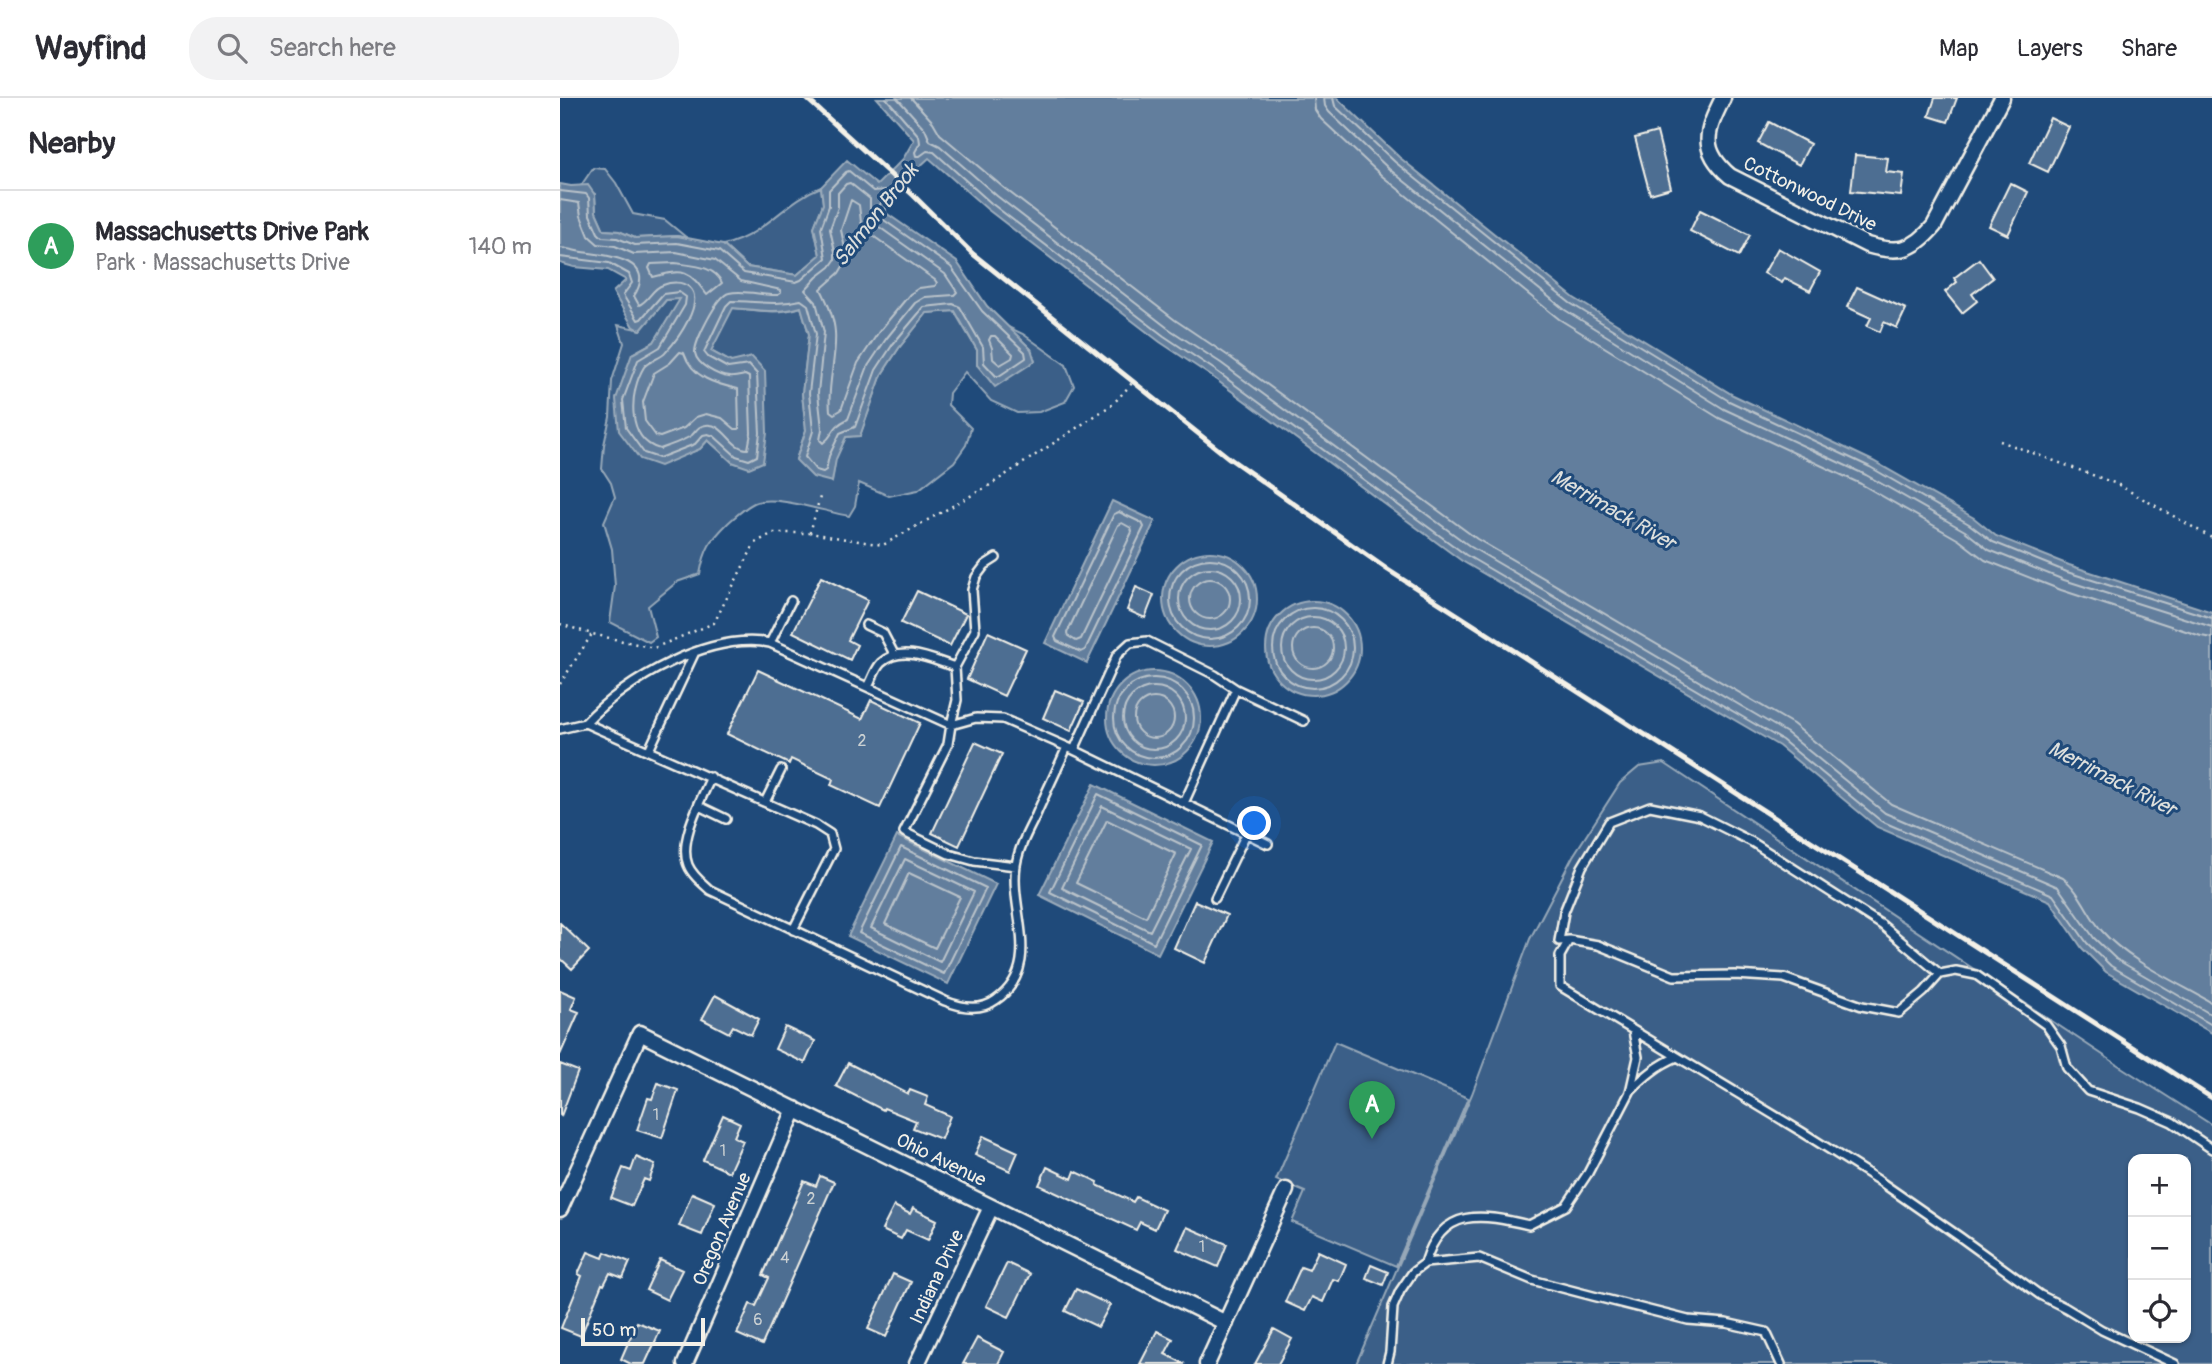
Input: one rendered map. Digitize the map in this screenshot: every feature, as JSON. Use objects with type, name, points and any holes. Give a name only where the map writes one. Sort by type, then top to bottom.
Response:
[{"type":"street","name":"Cottonwood Drive","points":[[1723,98],[1710,127],[1708,146],[1715,164],[1730,176],[1867,245],[1886,250],[1905,249],[1922,240],[1934,226],[2002,98]]},
{"type":"street","name":"Ohio Avenue","points":[[560,1209],[640,1032],[1226,1323]]},
{"type":"street","name":"Oregon Avenue","points":[[685,1364],[795,1109]]},
{"type":"street","points":[[1207,1364],[1286,1190]]},
{"type":"street","name":"Indiana Drive","points":[[918,1364],[991,1207]]},
{"type":"lane","points":[[996,558],[985,565],[976,577],[972,590],[975,630],[955,667],[957,699],[948,744],[904,832],[949,854],[974,861],[1016,866]]},
{"type":"lane","points":[[770,643],[790,601]]},
{"type":"lane","points":[[866,625],[883,633],[894,654]]},
{"type":"lane","points":[[560,729],[585,723],[617,694],[667,663],[729,642],[752,640],[770,643],[951,725],[976,718],[1003,719],[1071,748],[1268,844]]},
{"type":"lane","points":[[711,777],[685,846],[688,865],[710,890],[958,1006],[975,1007],[993,1002],[1008,991],[1018,975],[1023,954],[1016,866],[1021,846],[1117,655],[1130,643],[1147,641],[1215,675],[1236,689],[1304,721]]},
{"type":"lane","points":[[649,750],[694,654]]},
{"type":"lane","points":[[868,687],[879,664],[894,654],[914,654],[955,667]]},
{"type":"lane","points":[[1184,803],[1236,689]]},
{"type":"lane","points":[[585,723],[711,777],[830,834],[834,849],[793,930]]},
{"type":"lane","points":[[765,802],[781,770]]},
{"type":"lane","points":[[699,806],[726,818]]},
{"type":"lane","points":[[1940,974],[1882,925],[1752,842],[1700,816],[1650,806],[1609,822],[1582,867],[1564,912],[1559,940],[1598,945],[1674,976],[1735,975],[1784,978],[1862,1006],[1899,1013],[1940,974],[1956,971],[1976,975],[2046,1025],[2062,1045],[2067,1068],[2088,1091],[2172,1122],[2212,1149]]},
{"type":"lane","points":[[1215,898],[1246,834]]},
{"type":"lane","points":[[1569,940],[1560,956],[1560,986],[1878,1180],[2040,1295],[2066,1307],[2102,1330],[2175,1364]]},
{"type":"lane","points":[[1425,1263],[1430,1245],[1455,1220],[1487,1216],[1529,1225],[1566,1206],[1588,1172],[1630,1092],[1638,1056],[1633,1031]]},
{"type":"lane","points":[[1630,1092],[1653,1070],[1677,1057]]},
{"type":"lane","points":[[1387,1364],[1393,1307],[1413,1272],[1425,1263],[1479,1258],[1532,1280],[1593,1296],[1688,1320],[1726,1323],[1766,1332],[1781,1364]]},
{"type":"path","points":[[560,624],[654,648],[714,623],[755,544],[773,534],[810,533],[883,545],[990,485],[1113,404],[1133,382]]},
{"type":"path","points":[[2000,441],[2118,484],[2212,538]]},
{"type":"path","points":[[810,533],[820,497]]},
{"type":"path","points":[[560,684],[592,634]]},
{"type":"shaded area","points":[[593,168],[605,169],[633,214],[665,220],[687,238],[635,238],[619,231],[604,230],[596,212],[595,194],[580,187]]},
{"type":"shaded area","points":[[821,187],[823,204],[814,227],[820,255],[797,275],[747,267],[723,245],[751,234],[796,201]]},
{"type":"shaded area","points":[[681,299],[654,342],[632,354],[682,456],[700,449],[708,440],[732,462],[731,362],[710,351],[732,308],[776,311],[801,307],[809,334],[802,394],[806,430],[796,459],[832,482],[835,459],[846,437],[860,435],[882,374],[927,313],[954,311],[977,350],[977,365],[1031,349],[1008,327],[1023,334],[1066,365],[1074,386],[1065,402],[1039,412],[1017,413],[991,401],[965,372],[949,393],[948,405],[971,428],[966,445],[954,462],[918,490],[889,496],[859,483],[855,506],[849,516],[774,501],[750,505],[713,540],[706,551],[700,574],[677,582],[648,606],[656,637],[649,642],[610,622],[615,586],[612,549],[604,522],[615,497],[611,483],[602,469],[604,445],[610,417],[612,381],[624,343],[618,325],[641,330],[666,300]]},
{"type":"shaded area","points":[[1664,763],[2212,1125],[2212,1364],[1356,1364],[1472,1094],[1530,939],[1573,856],[1620,783],[1639,767]]},
{"type":"shaded area","points":[[1335,1042],[1468,1098],[1396,1266],[1292,1222],[1305,1192],[1276,1180]]},
{"type":"water","points":[[877,98],[1337,98],[1399,157],[1574,298],[1733,395],[1873,461],[1974,518],[1996,536],[2069,565],[2212,612],[2212,1033],[2106,972],[2082,948],[2050,901],[1877,827],[1779,746],[1462,561],[1211,376],[1160,342],[987,209],[929,158],[886,207],[886,213],[957,262],[987,306],[1031,349],[1035,361],[995,387],[977,365],[977,350],[955,311],[927,313],[882,374],[860,436],[846,437],[836,459],[832,482],[813,477],[796,460],[806,430],[802,394],[809,334],[801,307],[776,311],[733,308],[711,351],[731,362],[752,357],[765,371],[767,433],[763,462],[749,468],[732,462],[708,440],[700,449],[660,466],[640,459],[619,431],[616,399],[632,354],[654,342],[680,299],[666,300],[641,330],[633,327],[613,292],[626,280],[608,270],[560,263],[560,184],[588,185],[595,195],[596,212],[604,230],[619,231],[635,238],[677,236],[723,245],[747,267],[797,275],[820,255],[814,227],[823,204],[821,187],[847,160],[877,185],[903,159],[914,140]]},
{"type":"water","points":[[1112,501],[1155,521],[1087,663],[1045,643]]},
{"type":"water","points":[[1210,552],[1228,556],[1243,566],[1253,581],[1257,599],[1253,617],[1243,632],[1228,642],[1210,646],[1192,642],[1177,632],[1167,617],[1163,599],[1167,581],[1177,566],[1192,556]]},
{"type":"water","points":[[1313,601],[1331,605],[1346,615],[1356,630],[1360,648],[1356,666],[1346,681],[1331,691],[1313,695],[1295,691],[1280,681],[1270,666],[1266,648],[1270,630],[1280,615],[1295,605]]},
{"type":"water","points":[[1154,671],[1172,675],[1187,685],[1197,700],[1201,718],[1197,736],[1187,751],[1172,761],[1154,765],[1136,761],[1121,751],[1111,736],[1107,718],[1111,700],[1121,685],[1136,675]]},
{"type":"water","points":[[1094,784],[1213,842],[1158,954],[1039,895]]},
{"type":"water","points":[[897,836],[996,884],[948,984],[848,936]]},
{"type":"building","points":[[1935,98],[1957,98],[1948,122],[1929,116]]},
{"type":"building","points":[[2050,118],[2069,127],[2048,172],[2029,163]]},
{"type":"building","points":[[1769,122],[1810,144],[1799,165],[1758,143]]},
{"type":"building","points":[[1657,132],[1671,188],[1650,194],[1635,138]]},
{"type":"building","points":[[1855,155],[1888,158],[1886,172],[1904,174],[1901,196],[1851,191]]},
{"type":"building","points":[[2010,183],[2028,192],[2008,235],[1989,226]]},
{"type":"building","points":[[1700,210],[1750,235],[1739,256],[1690,231]]},
{"type":"building","points":[[1778,248],[1820,272],[1810,291],[1785,278],[1782,283],[1764,273]]},
{"type":"building","points":[[1979,259],[1993,278],[1972,294],[1977,301],[1962,313],[1945,292],[1957,282],[1954,278]]},
{"type":"building","points":[[1857,287],[1906,309],[1897,328],[1884,322],[1880,332],[1867,326],[1871,318],[1847,307]]},
{"type":"building","points":[[821,577],[868,600],[848,640],[857,645],[850,660],[793,632]]},
{"type":"building","points":[[1136,587],[1154,595],[1145,618],[1127,610]]},
{"type":"building","points":[[917,591],[966,614],[950,646],[901,623]]},
{"type":"building","points":[[988,632],[1026,649],[1004,696],[967,679]]},
{"type":"building","points":[[758,670],[862,719],[871,700],[920,723],[880,808],[831,785],[833,779],[791,759],[789,764],[727,734]]},
{"type":"building","points":[[1055,690],[1084,702],[1071,731],[1043,718]]},
{"type":"building","points":[[975,742],[1002,754],[959,846],[932,833]]},
{"type":"building","points":[[1195,901],[1227,915],[1205,963],[1174,948]]},
{"type":"building","points":[[560,923],[589,951],[572,969],[560,958]]},
{"type":"building","points":[[560,990],[576,997],[571,1009],[579,1012],[560,1055]]},
{"type":"building","points":[[715,995],[759,1019],[751,1035],[733,1026],[729,1033],[702,1019]]},
{"type":"building","points":[[785,1027],[815,1041],[805,1063],[775,1049]]},
{"type":"building","points":[[848,1063],[908,1094],[910,1090],[928,1097],[925,1105],[950,1116],[941,1139],[913,1128],[916,1121],[884,1108],[883,1110],[836,1086]]},
{"type":"building","points":[[560,1064],[578,1071],[561,1116],[560,1115]]},
{"type":"building","points":[[658,1083],[678,1090],[662,1138],[637,1130],[648,1098],[652,1099]]},
{"type":"building","points":[[723,1115],[740,1123],[734,1137],[743,1141],[729,1172],[703,1160]]},
{"type":"building","points":[[983,1136],[1018,1152],[1010,1171],[975,1155]]},
{"type":"building","points":[[636,1157],[655,1165],[649,1181],[644,1179],[632,1206],[611,1198],[623,1168],[631,1171]]},
{"type":"building","points":[[1047,1167],[1072,1179],[1075,1171],[1133,1202],[1136,1197],[1164,1210],[1155,1229],[1140,1222],[1136,1230],[1039,1185]]},
{"type":"building","points":[[820,1176],[834,1182],[762,1345],[737,1334],[750,1304],[756,1306],[769,1278],[763,1275],[804,1181],[816,1186]]},
{"type":"building","points":[[692,1193],[715,1203],[702,1235],[679,1226]]},
{"type":"building","points":[[894,1206],[910,1214],[913,1208],[937,1220],[928,1240],[906,1230],[901,1239],[882,1230]]},
{"type":"building","points":[[1187,1227],[1227,1244],[1218,1267],[1177,1249]]},
{"type":"building","points":[[1318,1251],[1346,1264],[1339,1281],[1333,1279],[1323,1302],[1312,1297],[1305,1311],[1285,1302],[1301,1267],[1309,1270]]},
{"type":"building","points":[[588,1252],[603,1258],[605,1252],[630,1262],[623,1278],[610,1273],[604,1285],[602,1284],[581,1336],[561,1328],[582,1276],[578,1274]]},
{"type":"building","points":[[660,1260],[682,1270],[667,1300],[646,1290]]},
{"type":"building","points":[[1007,1263],[1030,1274],[1009,1317],[986,1306]]},
{"type":"building","points":[[1371,1265],[1388,1272],[1383,1285],[1366,1278]]},
{"type":"building","points":[[893,1274],[911,1282],[886,1337],[868,1329]]},
{"type":"building","points":[[1076,1289],[1110,1305],[1098,1327],[1065,1311]]},
{"type":"building","points":[[637,1322],[660,1331],[645,1364],[631,1364],[621,1359]]},
{"type":"building","points":[[1274,1329],[1292,1339],[1278,1364],[1255,1364]]},
{"type":"building","points":[[1157,1331],[1173,1339],[1165,1354],[1185,1364],[1140,1364]]},
{"type":"building","points":[[977,1338],[1004,1352],[998,1364],[963,1364]]},
{"type":"railway","points":[[806,98],[913,195],[973,254],[1229,458],[1388,570],[2212,1098]]},
{"type":"place","name":"Massachusetts Drive Park","points":[[1372,1139]]},
{"type":"water label","name":"Salmon Brook","points":[[876,215]]},
{"type":"water label","name":"Merrimack River","points":[[1613,510]]},
{"type":"water label","name":"Merrimack River","points":[[2112,779]]}]
